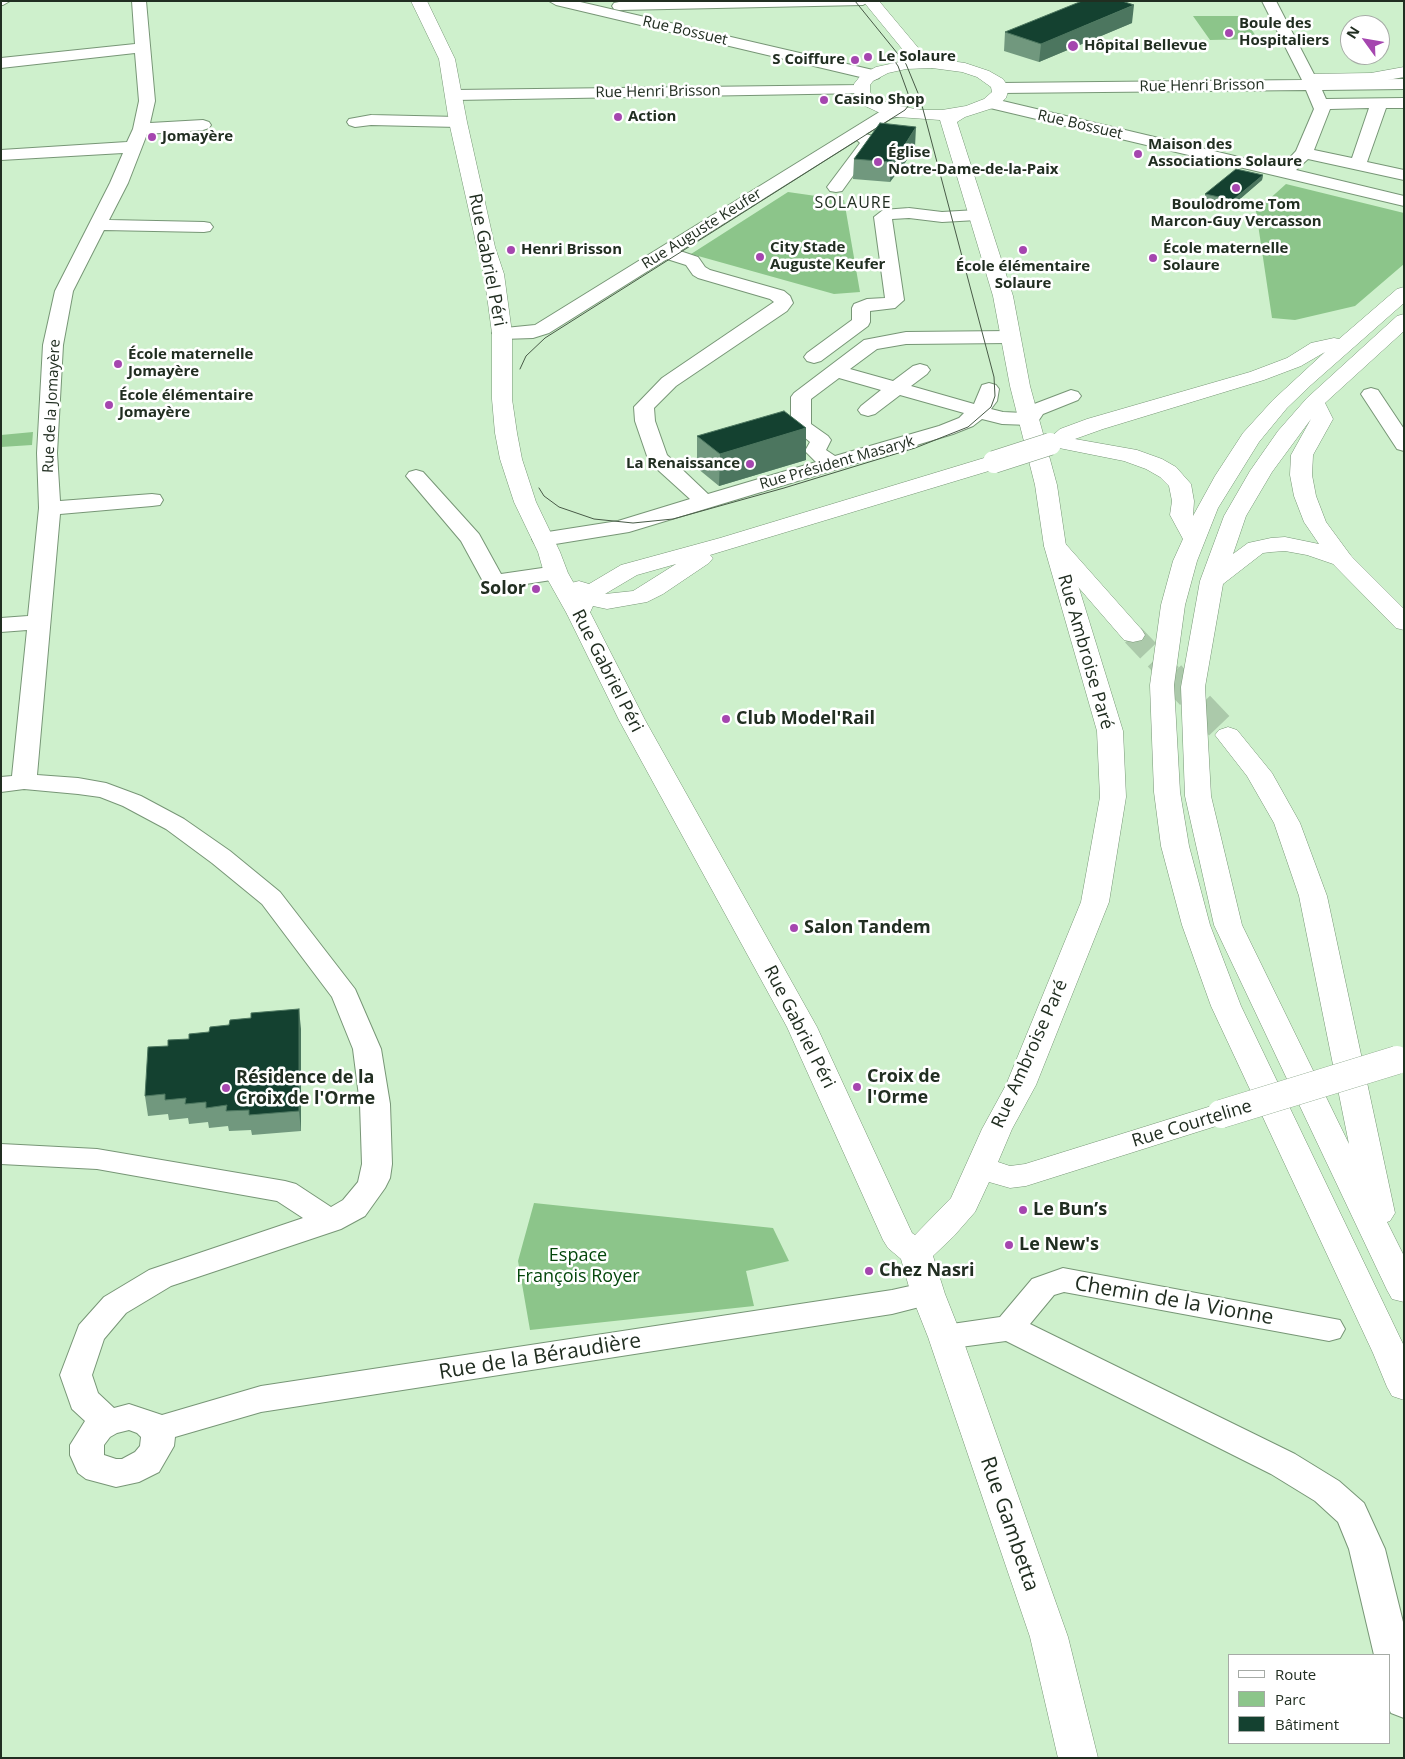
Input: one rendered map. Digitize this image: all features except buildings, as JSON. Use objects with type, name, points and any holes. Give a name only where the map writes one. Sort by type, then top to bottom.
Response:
[{"type":"main road","name":"Rue Gabriel Péri","points":[[419,1],[447,59],[455,95],[458,122],[486,247],[494,274],[502,333],[502,398],[511,459],[524,502],[565,577],[593,645],[632,720],[802,1026],[899,1240],[916,1253]]},
{"type":"main road","points":[[871,1],[914,53],[932,63]]},
{"type":"main road","points":[[932,63],[975,70],[991,78],[1001,88],[1000,94],[990,104],[959,114],[925,115],[898,112],[869,101],[861,90],[862,84],[873,75],[898,66],[932,63]]},
{"type":"main road","points":[[1311,82],[1371,78],[1404,72]]},
{"type":"main road","name":"Rue Ambroise Paré","points":[[916,1253],[943,1228],[964,1204],[979,1168],[1021,1085],[1095,902],[1113,797],[1110,731],[1055,546],[1046,485],[1020,386],[1002,296],[948,122],[949,119],[959,114]]},
{"type":"main road","points":[[1404,293],[1280,404],[1251,438],[1207,508],[1185,561],[1173,605],[1162,685],[1166,792],[1175,846],[1196,925],[1226,1006],[1390,1353],[1404,1387]]},
{"type":"main road","points":[[1404,320],[1314,402],[1286,436],[1252,486],[1235,516],[1212,581],[1192,687],[1198,796],[1228,925],[1387,1251],[1404,1290]]},
{"type":"main road","points":[[565,577],[601,601],[613,602],[639,597],[655,589],[690,564],[728,544],[1054,443],[1068,434],[1095,424],[1257,376],[1294,362],[1318,348],[1350,340]]},
{"type":"main road","points":[[1314,402],[1322,419],[1302,455],[1301,476],[1305,496],[1315,522],[1342,560],[1404,623]]},
{"type":"main road","points":[[1054,443],[1130,455],[1154,464],[1168,472],[1180,484],[1183,501],[1181,515],[1194,539]]},
{"type":"main road","points":[[1212,581],[1256,548],[1271,545],[1285,544],[1312,549],[1342,560]]},
{"type":"main road","points":[[1055,546],[1133,635]]},
{"type":"main road","points":[[1228,735],[1259,773],[1287,824],[1313,896],[1387,1251]]},
{"type":"main road","name":"Rue Courteline","points":[[979,1168],[1010,1177],[1026,1175],[1400,1058]]},
{"type":"main road","points":[[916,1253],[928,1294]]},
{"type":"main road","name":"Rue Gambetta","points":[[928,1294],[945,1338],[1048,1638],[1078,1758]]},
{"type":"street","name":"Rue de la Jomayère","points":[[12,784],[41,612],[50,508],[47,453],[53,345],[64,291],[119,183],[138,138],[147,101],[140,1]]},
{"type":"street","name":"Rue Bossuet","points":[[556,1],[873,75]]},
{"type":"street","points":[[577,6],[863,1]]},
{"type":"street","points":[[1269,1],[1311,82],[1322,109],[1304,153],[1284,173]]},
{"type":"street","points":[[1,63],[142,48]]},
{"type":"street","name":"Rue Henri Brisson","points":[[1001,88],[1311,82],[1404,84]]},
{"type":"street","name":"Rue Henri Brisson","points":[[455,95],[861,90]]},
{"type":"street","points":[[1320,104],[1404,103]]},
{"type":"street","name":"Rue Bossuet","points":[[990,104],[1404,201]]},
{"type":"street","points":[[1358,165],[1379,104]]},
{"type":"street","name":"Rue Auguste Keufer","points":[[502,333],[533,332],[542,329],[887,114],[898,112]]},
{"type":"street","points":[[355,122],[371,120],[458,122]]},
{"type":"street","points":[[1,155],[138,138],[203,125]]},
{"type":"street","points":[[836,187],[870,141],[852,136]]},
{"type":"street","points":[[1304,153],[1404,175]]},
{"type":"street","points":[[814,357],[861,322],[861,308],[867,305],[888,304],[893,302],[896,297],[883,216],[893,213],[914,212],[942,217],[977,215]]},
{"type":"street","points":[[98,225],[204,227]]},
{"type":"street","points":[[665,252],[692,261],[696,268],[704,274],[777,295],[783,300],[784,304],[669,382],[644,407],[644,421],[657,456],[665,466],[698,495]]},
{"type":"street","points":[[857,326],[874,330],[1009,333]]},
{"type":"street","points":[[832,464],[815,451],[822,440],[801,426],[801,397],[871,344],[906,338],[1009,333]]},
{"type":"street","points":[[868,410],[920,370]]},
{"type":"street","points":[[836,371],[1002,418],[1030,419],[1036,410],[1071,396],[1020,386]]},
{"type":"street","points":[[978,412],[987,401],[990,389]]},
{"type":"street","points":[[1371,394],[1404,445]]},
{"type":"street","name":"Rue Président Masaryk","points":[[416,476],[471,539],[494,582],[565,577],[621,527],[946,430],[966,422],[978,412]]},
{"type":"street","points":[[50,508],[152,500]]},
{"type":"street","points":[[1,625],[38,622]]},
{"type":"street","points":[[12,784],[78,786],[106,791],[132,801],[175,824],[221,857],[271,898],[345,995],[367,1049],[375,1104],[377,1164],[373,1183],[354,1208],[330,1221],[160,1278],[115,1305],[90,1334],[76,1375],[84,1400],[108,1422]]},
{"type":"street","points":[[1,1154],[98,1159],[285,1192],[330,1221]]},
{"type":"street","name":"Chemin de la Vionne","points":[[1010,1328],[1043,1287],[1063,1280],[1328,1329]]},
{"type":"street","name":"Rue de la Béraudière","points":[[155,1430],[261,1399],[892,1302],[928,1294]]},
{"type":"street","points":[[945,1338],[1010,1328],[1283,1464],[1328,1491],[1352,1513],[1367,1549],[1404,1702]]},
{"type":"street","points":[[129,1417],[149,1423],[155,1430],[157,1446],[147,1462],[127,1472],[106,1472],[90,1463],[86,1445],[98,1428],[108,1422],[129,1417]]},
{"type":"green space","name":"Boule des Hospitaliers","points":[[1193,16],[1242,16],[1258,39],[1210,40]]},
{"type":"green space","points":[[1286,184],[1404,213],[1404,264],[1355,306],[1295,320],[1272,318],[1256,211]]},
{"type":"green space","points":[[788,192],[844,200],[860,292],[834,294],[691,254]]},
{"type":"green space","points":[[33,432],[32,445],[1,447],[1,435]]},
{"type":"green space","name":"Espace François Royer","points":[[534,1203],[773,1228],[789,1261],[746,1271],[754,1306],[530,1330],[518,1261]]},
{"type":"tunnel","points":[[1133,635],[1172,676]]},
{"type":"tunnel","points":[[1171,675],[1228,735]]},
{"type":"tram line","points":[[539,488],[544,496],[559,507],[594,519],[633,523],[673,519],[784,488],[915,448],[968,427],[991,407],[995,396],[994,377],[920,98],[906,64],[855,1]]},
{"type":"tram line","points":[[520,369],[526,356],[545,338],[905,110],[909,105],[910,99],[898,66],[891,56]]},
{"type":"place","name":"Boule des Hospitaliers","points":[[1229,33]]},
{"type":"place","name":"Hôpital Bellevue","points":[[1073,46]]},
{"type":"place","name":"Le Solaure","points":[[868,57]]},
{"type":"place","name":"S Coiffure","points":[[855,60]]},
{"type":"place","name":"Casino Shop","points":[[824,100]]},
{"type":"place","name":"Action","points":[[618,117]]},
{"type":"place","name":"Jomayère","points":[[152,137]]},
{"type":"place","name":"Maison des Associations Solaure","points":[[1138,154]]},
{"type":"place","name":"Église Notre-Dame-de-la-Paix","points":[[878,162]]},
{"type":"place","name":"Boulodrome Tom Marcon-Guy Vercasson","points":[[1236,188]]},
{"type":"place","name":"Henri Brisson","points":[[511,250]]},
{"type":"place","name":"École élémentaire Solaure","points":[[1023,250]]},
{"type":"place","name":"City Stade Auguste Keufer","points":[[760,257]]},
{"type":"place","name":"École maternelle Solaure","points":[[1153,258]]},
{"type":"place","name":"École maternelle Jomayère","points":[[118,364]]},
{"type":"place","name":"École élémentaire Jomayère","points":[[109,405]]},
{"type":"place","name":"La Renaissance","points":[[750,464]]},
{"type":"place","name":"Solor","points":[[536,589]]},
{"type":"place","name":"Club Model'Rail","points":[[726,719]]},
{"type":"place","name":"Salon Tandem","points":[[794,928]]},
{"type":"place","name":"Croix de l'Orme","points":[[857,1087]]},
{"type":"place","name":"Résidence de la Croix de l'Orme","points":[[226,1088]]},
{"type":"place","name":"Le Bun’s","points":[[1023,1210]]},
{"type":"place","name":"Le New's","points":[[1009,1245]]},
{"type":"place","name":"Chez Nasri","points":[[869,1271]]},
{"type":"district","name":"SOLAURE","points":[[853,203]]}]
